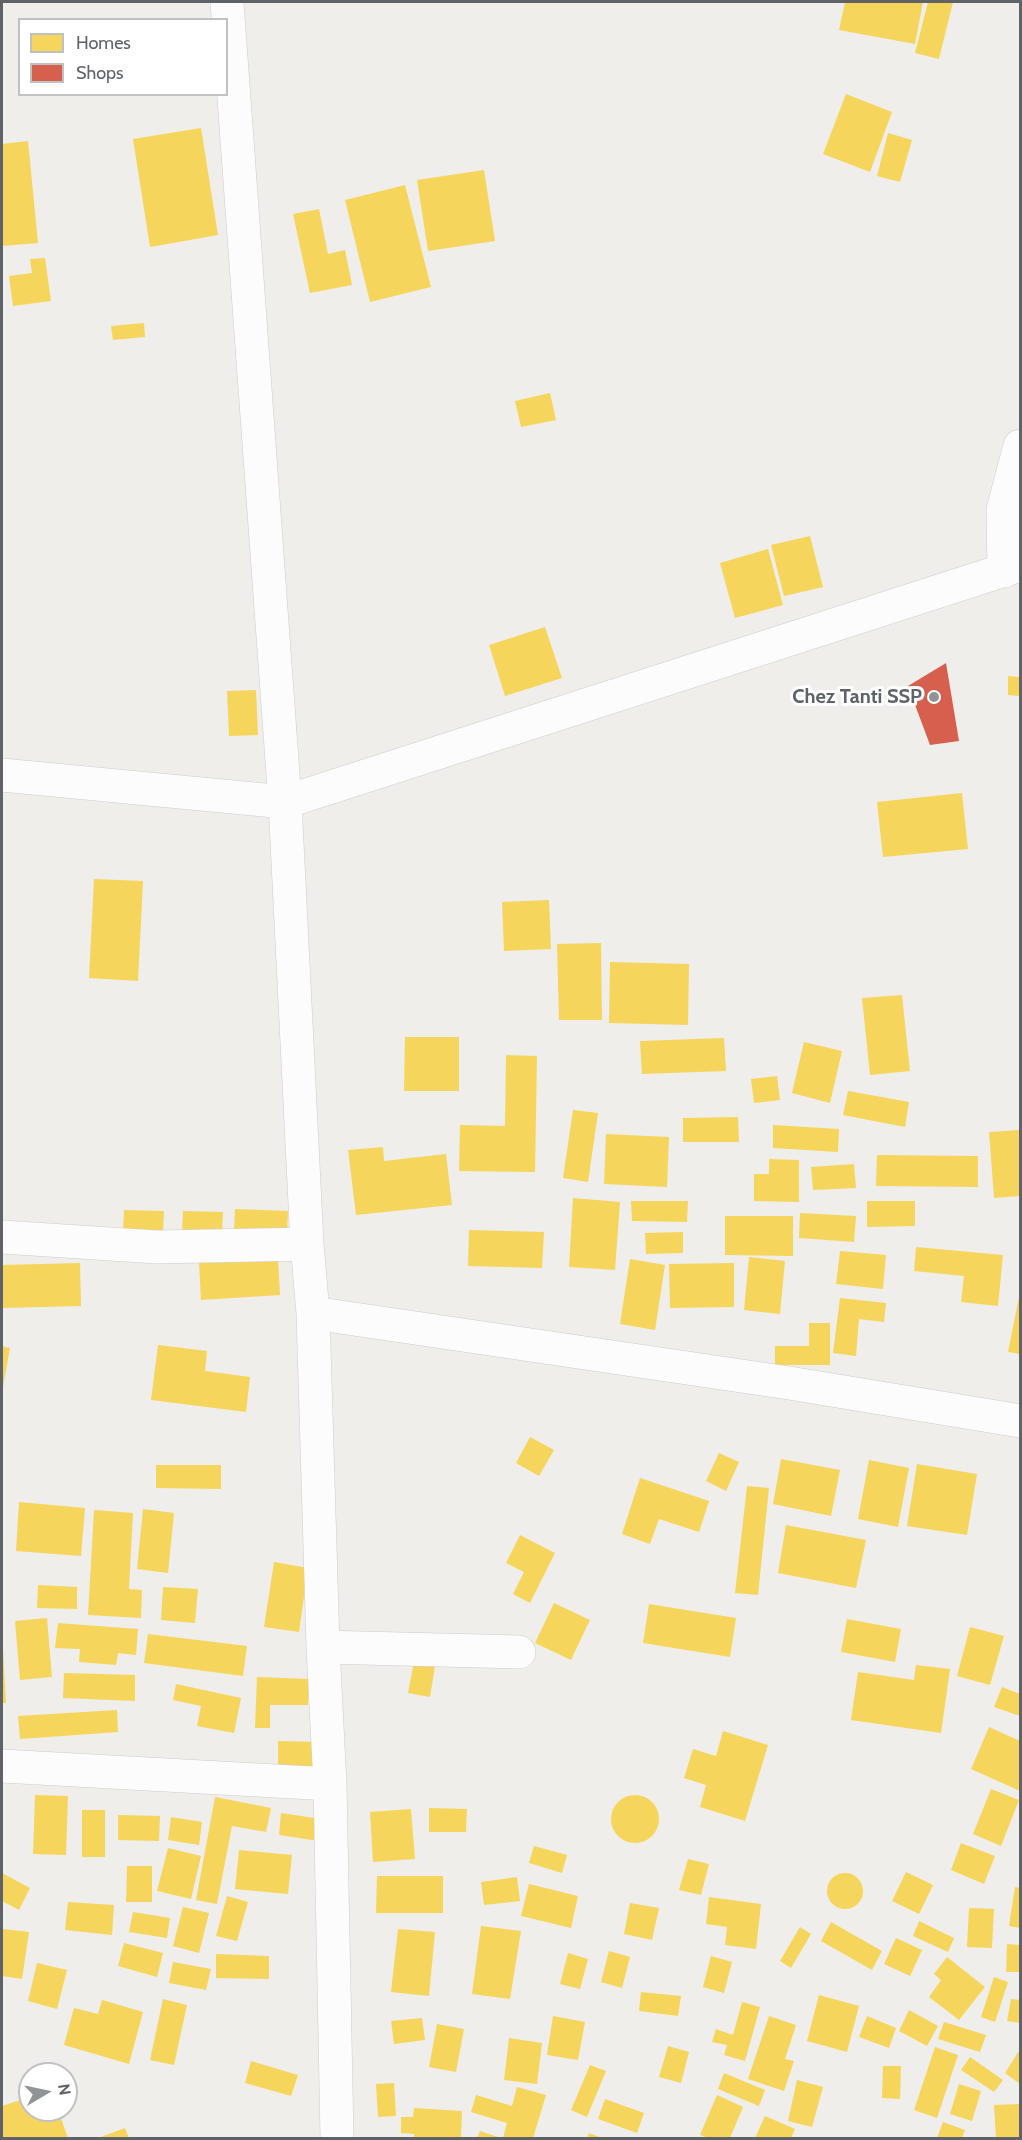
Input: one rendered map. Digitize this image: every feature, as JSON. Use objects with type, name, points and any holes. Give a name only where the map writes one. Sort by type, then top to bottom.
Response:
[{"type":"street","points":[[227,2],[285,802],[307,1244],[313,1313],[323,1647],[330,1784],[337,2139]]},
{"type":"street","points":[[2,775],[285,802],[1012,568],[1003,510],[1020,446]]},
{"type":"street","points":[[2,1237],[157,1247],[307,1244]]},
{"type":"street","points":[[313,1313],[789,1383],[1020,1421]]},
{"type":"street","points":[[323,1647],[519,1652]]},
{"type":"street","points":[[2,1766],[330,1784]]},
{"type":"building: Homes","points":[[845,2],[923,2],[915,44],[839,30]]},
{"type":"building: Homes","points":[[928,2],[953,2],[939,59],[915,53]]},
{"type":"building: Homes","points":[[846,94],[892,112],[870,172],[823,154]]},
{"type":"building: Homes","points":[[201,128],[218,235],[150,247],[133,139]]},
{"type":"building: Homes","points":[[888,133],[912,140],[900,182],[877,176]]},
{"type":"building: Homes","points":[[28,141],[38,243],[2,246],[2,144]]},
{"type":"building: Homes","points":[[484,170],[495,241],[428,251],[417,180]]},
{"type":"building: Homes","points":[[405,185],[431,287],[370,302],[345,200]]},
{"type":"building: Homes","points":[[319,209],[328,254],[345,250],[352,285],[310,293],[293,214]]},
{"type":"building: Homes","points":[[45,258],[51,301],[13,306],[9,276],[32,273],[30,259]]},
{"type":"building: Homes","points":[[144,323],[145,337],[113,340],[111,326]]},
{"type":"building: Homes","points":[[550,393],[556,420],[521,427],[515,401]]},
{"type":"building: Homes","points":[[810,536],[823,587],[784,596],[771,545]]},
{"type":"building: Homes","points":[[768,549],[783,605],[735,618],[720,563]]},
{"type":"building: Homes","points":[[545,627],[562,678],[505,696],[489,645]]},
{"type":"building: Homes","points":[[1008,676],[1020,677],[1020,696],[1008,695]]},
{"type":"building: Homes","points":[[256,690],[258,735],[229,736],[227,691]]},
{"type":"building: Homes","points":[[962,793],[968,849],[883,857],[877,802]]},
{"type":"building: Homes","points":[[94,879],[143,881],[138,981],[89,978]]},
{"type":"building: Homes","points":[[549,900],[551,949],[504,951],[502,902]]},
{"type":"building: Homes","points":[[601,943],[602,1020],[559,1020],[557,944]]},
{"type":"building: Homes","points":[[610,962],[689,964],[688,1025],[609,1023]]},
{"type":"building: Homes","points":[[902,995],[910,1071],[870,1075],[862,998]]},
{"type":"building: Homes","points":[[405,1037],[459,1037],[459,1091],[404,1091]]},
{"type":"building: Homes","points":[[724,1038],[726,1071],[642,1074],[640,1041]]},
{"type":"building: Homes","points":[[804,1042],[842,1051],[830,1103],[792,1093]]},
{"type":"building: Homes","points":[[506,1055],[537,1056],[535,1172],[459,1171],[460,1125],[505,1126]]},
{"type":"building: Homes","points":[[777,1076],[780,1100],[754,1103],[751,1079]]},
{"type":"building: Homes","points":[[848,1091],[909,1102],[905,1127],[843,1115]]},
{"type":"building: Homes","points":[[573,1110],[598,1113],[588,1182],[563,1178]]},
{"type":"building: Homes","points":[[738,1117],[739,1142],[683,1142],[683,1118]]},
{"type":"building: Homes","points":[[773,1125],[839,1129],[838,1152],[773,1148]]},
{"type":"building: Homes","points":[[1020,1130],[1020,1196],[994,1198],[989,1132]]},
{"type":"building: Homes","points":[[606,1134],[669,1137],[667,1187],[604,1184]]},
{"type":"building: Homes","points":[[383,1147],[384,1161],[446,1154],[452,1205],[356,1215],[348,1150]]},
{"type":"building: Homes","points":[[877,1155],[978,1156],[978,1187],[876,1186]]},
{"type":"building: Homes","points":[[769,1159],[799,1160],[799,1202],[754,1201],[754,1174],[769,1174]]},
{"type":"building: Homes","points":[[854,1164],[856,1188],[813,1190],[811,1167]]},
{"type":"building: Homes","points":[[573,1198],[620,1202],[615,1270],[569,1267]]},
{"type":"building: Homes","points":[[631,1201],[688,1201],[687,1222],[632,1221]]},
{"type":"building: Homes","points":[[867,1201],[915,1201],[915,1226],[867,1227]]},
{"type":"building: Homes","points":[[235,1209],[288,1211],[287,1233],[234,1231]]},
{"type":"building: Homes","points":[[124,1210],[164,1211],[163,1233],[123,1232]]},
{"type":"building: Homes","points":[[183,1211],[223,1212],[222,1234],[182,1232]]},
{"type":"building: Homes","points":[[800,1213],[856,1216],[854,1242],[799,1238]]},
{"type":"building: Homes","points":[[725,1216],[793,1216],[793,1256],[725,1255]]},
{"type":"building: Homes","points":[[469,1230],[544,1232],[542,1268],[468,1266]]},
{"type":"building: Homes","points":[[683,1232],[683,1253],[646,1254],[645,1233]]},
{"type":"building: Homes","points":[[916,1247],[1003,1255],[998,1306],[961,1302],[964,1276],[914,1271]]},
{"type":"building: Homes","points":[[840,1251],[886,1255],[883,1289],[836,1284]]},
{"type":"building: Homes","points":[[278,1257],[280,1295],[201,1300],[199,1262]]},
{"type":"building: Homes","points":[[749,1257],[785,1261],[780,1314],[744,1310]]},
{"type":"building: Homes","points":[[630,1259],[665,1265],[655,1330],[620,1324]]},
{"type":"building: Homes","points":[[80,1263],[81,1306],[2,1308],[2,1265]]},
{"type":"building: Homes","points":[[734,1263],[734,1307],[670,1308],[669,1264]]},
{"type":"building: Homes","points":[[1020,1297],[1020,1354],[1008,1352]]},
{"type":"building: Homes","points":[[840,1298],[886,1303],[884,1322],[859,1319],[856,1356],[833,1353]]},
{"type":"building: Homes","points":[[809,1323],[830,1323],[830,1365],[775,1365],[775,1346],[809,1346]]},
{"type":"building: Homes","points":[[158,1345],[207,1351],[205,1371],[250,1377],[246,1412],[151,1400]]},
{"type":"building: Homes","points":[[2,1346],[10,1348],[3,1387],[2,1387]]},
{"type":"building: Homes","points":[[530,1437],[554,1450],[539,1476],[516,1463]]},
{"type":"building: Homes","points":[[719,1453],[739,1462],[726,1491],[706,1481]]},
{"type":"building: Homes","points":[[781,1459],[840,1470],[831,1516],[773,1504]]},
{"type":"building: Homes","points":[[869,1460],[909,1468],[898,1527],[858,1519]]},
{"type":"building: Homes","points":[[917,1464],[977,1474],[967,1535],[907,1526]]},
{"type":"building: Homes","points":[[156,1465],[221,1465],[221,1489],[156,1488]]},
{"type":"building: Homes","points":[[640,1478],[709,1501],[699,1532],[659,1519],[650,1544],[622,1534]]},
{"type":"building: Homes","points":[[747,1486],[769,1488],[758,1595],[735,1593]]},
{"type":"building: Homes","points":[[19,1502],[85,1508],[81,1556],[16,1551]]},
{"type":"building: Homes","points":[[143,1509],[174,1513],[168,1573],[137,1569]]},
{"type":"building: Homes","points":[[94,1510],[133,1513],[129,1589],[142,1590],[141,1618],[88,1615]]},
{"type":"building: Homes","points":[[786,1525],[866,1540],[856,1588],[778,1573]]},
{"type":"building: Homes","points":[[520,1535],[555,1553],[530,1603],[513,1594],[524,1572],[506,1563]]},
{"type":"building: Homes","points":[[274,1562],[308,1568],[299,1632],[264,1627]]},
{"type":"building: Homes","points":[[38,1585],[77,1587],[77,1609],[37,1608]]},
{"type":"building: Homes","points":[[163,1587],[198,1589],[195,1623],[161,1620]]},
{"type":"building: Homes","points":[[554,1603],[590,1620],[571,1660],[535,1643]]},
{"type":"building: Homes","points":[[649,1604],[736,1618],[730,1657],[643,1643]]},
{"type":"building: Homes","points":[[47,1618],[52,1677],[20,1680],[15,1621]]},
{"type":"building: Homes","points":[[847,1619],[901,1629],[895,1662],[841,1652]]},
{"type":"building: Homes","points":[[58,1623],[138,1629],[136,1655],[118,1653],[116,1665],[79,1662],[80,1649],[55,1648]]},
{"type":"building: Homes","points":[[970,1627],[1004,1636],[990,1685],[957,1676]]},
{"type":"building: Homes","points":[[148,1634],[247,1646],[243,1676],[144,1663]]},
{"type":"building: Homes","points":[[3,1649],[6,1703],[2,1703]]},
{"type":"building: Homes","points":[[414,1662],[435,1666],[430,1697],[408,1693]]},
{"type":"building: Homes","points":[[916,1665],[950,1669],[941,1733],[851,1720],[858,1672],[914,1680]]},
{"type":"building: Homes","points":[[64,1673],[135,1675],[135,1701],[63,1698]]},
{"type":"building: Homes","points":[[257,1677],[309,1679],[308,1705],[270,1705],[270,1728],[255,1728]]},
{"type":"building: Homes","points":[[176,1684],[241,1698],[234,1733],[197,1726],[201,1706],[173,1700]]},
{"type":"building: Homes","points":[[1002,1687],[1020,1694],[1020,1716],[994,1707]]},
{"type":"building: Homes","points":[[117,1710],[118,1732],[20,1739],[18,1716]]},
{"type":"building: Homes","points":[[989,1727],[1020,1741],[1020,1791],[971,1769]]},
{"type":"building: Homes","points":[[723,1731],[768,1745],[745,1821],[700,1807],[706,1785],[684,1778],[693,1749],[716,1756]]},
{"type":"building: Homes","points":[[278,1741],[320,1742],[319,1771],[278,1769]]},
{"type":"building: Homes","points":[[991,1789],[1019,1800],[1001,1846],[973,1834]]},
{"type":"building: Homes","points":[[35,1795],[68,1796],[66,1855],[33,1854]]},
{"type":"building: Homes","points":[[635,1795],[652,1802],[659,1819],[652,1836],[635,1843],[618,1836],[611,1819],[618,1802]]},
{"type":"building: Homes","points":[[215,1797],[271,1808],[266,1832],[232,1826],[217,1904],[196,1900]]},
{"type":"building: Homes","points":[[429,1808],[467,1809],[466,1832],[429,1832]]},
{"type":"building: Homes","points":[[411,1809],[415,1859],[373,1862],[370,1812]]},
{"type":"building: Homes","points":[[82,1810],[105,1810],[105,1857],[82,1857]]},
{"type":"building: Homes","points":[[281,1813],[321,1819],[319,1841],[279,1835]]},
{"type":"building: Homes","points":[[118,1815],[160,1816],[159,1841],[118,1840]]},
{"type":"building: Homes","points":[[171,1817],[202,1822],[199,1845],[168,1840]]},
{"type":"building: Homes","points":[[961,1843],[995,1856],[984,1884],[951,1870]]},
{"type":"building: Homes","points":[[534,1846],[567,1855],[562,1873],[529,1863]]},
{"type":"building: Homes","points":[[168,1848],[201,1856],[191,1899],[157,1891]]},
{"type":"building: Homes","points":[[239,1850],[292,1855],[288,1894],[235,1889]]},
{"type":"building: Homes","points":[[688,1859],[709,1864],[701,1895],[679,1890]]},
{"type":"building: Homes","points":[[127,1866],[152,1866],[152,1902],[126,1902]]},
{"type":"building: Homes","points":[[906,1872],[933,1885],[919,1914],[892,1901]]},
{"type":"building: Homes","points":[[2,1873],[30,1888],[19,1910],[2,1901]]},
{"type":"building: Homes","points":[[845,1873],[857,1879],[863,1891],[857,1903],[845,1909],[833,1903],[827,1891],[833,1879]]},
{"type":"building: Homes","points":[[377,1876],[443,1876],[443,1913],[376,1913]]},
{"type":"building: Homes","points":[[517,1877],[520,1901],[484,1905],[481,1882]]},
{"type":"building: Homes","points":[[529,1884],[578,1896],[571,1928],[521,1916]]},
{"type":"building: Homes","points":[[1015,1887],[1020,1888],[1020,1928],[1009,1926]]},
{"type":"building: Homes","points":[[227,1896],[248,1902],[237,1941],[216,1936]]},
{"type":"building: Homes","points":[[709,1897],[761,1904],[756,1949],[725,1945],[727,1927],[706,1924]]},
{"type":"building: Homes","points":[[68,1902],[114,1905],[112,1935],[65,1930]]},
{"type":"building: Homes","points":[[630,1903],[659,1908],[652,1940],[624,1934]]},
{"type":"building: Homes","points":[[183,1907],[209,1913],[199,1953],[173,1946]]},
{"type":"building: Homes","points":[[969,1908],[994,1909],[992,1948],[967,1947]]},
{"type":"building: Homes","points":[[133,1912],[170,1918],[167,1938],[129,1932]]},
{"type":"building: Homes","points":[[919,1921],[954,1938],[948,1952],[913,1936]]},
{"type":"building: Homes","points":[[831,1922],[882,1951],[872,1970],[821,1941]]},
{"type":"building: Homes","points":[[481,1926],[521,1931],[510,1999],[472,1994]]},
{"type":"building: Homes","points":[[800,1927],[811,1934],[791,1968],[780,1961]]},
{"type":"building: Homes","points":[[3,1929],[29,1932],[22,1979],[2,1976]]},
{"type":"building: Homes","points":[[398,1929],[435,1932],[429,1996],[391,1992]]},
{"type":"building: Homes","points":[[896,1938],[922,1950],[910,1976],[884,1964]]},
{"type":"building: Homes","points":[[124,1943],[163,1953],[157,1977],[118,1966]]},
{"type":"building: Homes","points":[[1007,1944],[1020,1945],[1020,1972],[1006,1972]]},
{"type":"building: Homes","points":[[609,1951],[630,1957],[622,1988],[601,1982]]},
{"type":"building: Homes","points":[[568,1953],[588,1959],[580,1989],[560,1984]]},
{"type":"building: Homes","points":[[216,1954],[269,1956],[269,1979],[216,1978]]},
{"type":"building: Homes","points":[[711,1956],[732,1962],[724,1993],[703,1987]]},
{"type":"building: Homes","points":[[947,1957],[985,1987],[959,2020],[929,1997],[941,1980],[934,1974]]},
{"type":"building: Homes","points":[[173,1962],[211,1969],[206,1990],[169,1983]]},
{"type":"building: Homes","points":[[37,1963],[67,1970],[57,2009],[28,2001]]},
{"type":"building: Homes","points":[[994,1977],[1008,1982],[995,2022],[981,2017]]},
{"type":"building: Homes","points":[[641,1992],[681,1996],[678,2016],[639,2011]]},
{"type":"building: Homes","points":[[819,1995],[859,2006],[847,2052],[807,2041]]},
{"type":"building: Homes","points":[[163,1999],[187,2005],[174,2065],[150,2060]]},
{"type":"building: Homes","points":[[1011,1999],[1020,2000],[1020,2023],[1007,2021]]},
{"type":"building: Homes","points":[[102,2000],[143,2012],[129,2064],[64,2045],[74,2008],[98,2014]]},
{"type":"building: Homes","points":[[742,2002],[760,2007],[745,2061],[724,2055],[727,2045],[712,2042],[716,2029],[733,2035]]},
{"type":"building: Homes","points":[[909,2010],[938,2026],[927,2046],[899,2031]]},
{"type":"building: Homes","points":[[553,2016],[585,2022],[578,2060],[547,2055]]},
{"type":"building: Homes","points":[[769,2016],[796,2025],[785,2059],[794,2061],[784,2091],[748,2079]]},
{"type":"building: Homes","points":[[867,2016],[896,2028],[889,2048],[859,2037]]},
{"type":"building: Homes","points":[[422,2018],[425,2040],[394,2044],[391,2021]]},
{"type":"building: Homes","points":[[944,2022],[986,2035],[980,2052],[938,2039]]},
{"type":"building: Homes","points":[[437,2024],[464,2029],[456,2072],[429,2067]]},
{"type":"building: Homes","points":[[509,2038],[542,2043],[537,2084],[504,2080]]},
{"type":"building: Homes","points":[[668,2046],[689,2052],[681,2083],[659,2077]]},
{"type":"building: Homes","points":[[935,2047],[958,2055],[937,2118],[914,2110]]},
{"type":"building: Homes","points":[[1020,2052],[1020,2084],[1005,2073]]},
{"type":"building: Homes","points":[[970,2057],[1003,2080],[994,2092],[961,2070]]},
{"type":"building: Homes","points":[[251,2061],[298,2075],[291,2096],[245,2083]]},
{"type":"building: Homes","points":[[590,2065],[606,2071],[587,2117],[571,2110]]},
{"type":"building: Homes","points":[[883,2066],[901,2066],[900,2099],[882,2098]]},
{"type":"building: Homes","points":[[724,2073],[765,2090],[759,2106],[718,2089]]},
{"type":"building: Homes","points":[[797,2080],[823,2087],[812,2127],[788,2121]]},
{"type":"building: Homes","points":[[394,2083],[396,2116],[378,2117],[376,2084]]},
{"type":"building: Homes","points":[[959,2084],[981,2091],[972,2121],[950,2114]]},
{"type":"building: Homes","points":[[517,2087],[546,2095],[533,2138],[503,2138],[507,2123],[471,2112],[476,2095],[512,2106]]},
{"type":"building: Homes","points":[[717,2095],[743,2107],[730,2138],[709,2138],[700,2135]]},
{"type":"building: Homes","points":[[605,2099],[644,2113],[637,2133],[598,2119]]},
{"type":"building: Homes","points":[[18,2101],[18,2122],[62,2122],[68,2138],[2,2138],[2,2106]]},
{"type":"building: Homes","points":[[1020,2104],[1020,2138],[996,2138],[994,2105]]},
{"type":"building: Homes","points":[[414,2108],[462,2111],[461,2138],[414,2138],[414,2134],[401,2133],[401,2117],[413,2117]]},
{"type":"building: Homes","points":[[765,2116],[795,2129],[791,2138],[755,2138]]},
{"type":"building: Homes","points":[[943,2122],[965,2130],[962,2138],[937,2138]]},
{"type":"building: Homes","points":[[125,2128],[129,2138],[98,2138]]},
{"type":"building: Homes","points":[[480,2131],[501,2138],[477,2138]]},
{"type":"building: Homes","points":[[589,2133],[602,2138],[587,2138]]},
{"type":"building: Shops","points":[[946,663],[959,741],[930,745],[908,686]]},
{"type":"place","name":"Chez Tanti SSP","points":[[934,697]]}]
